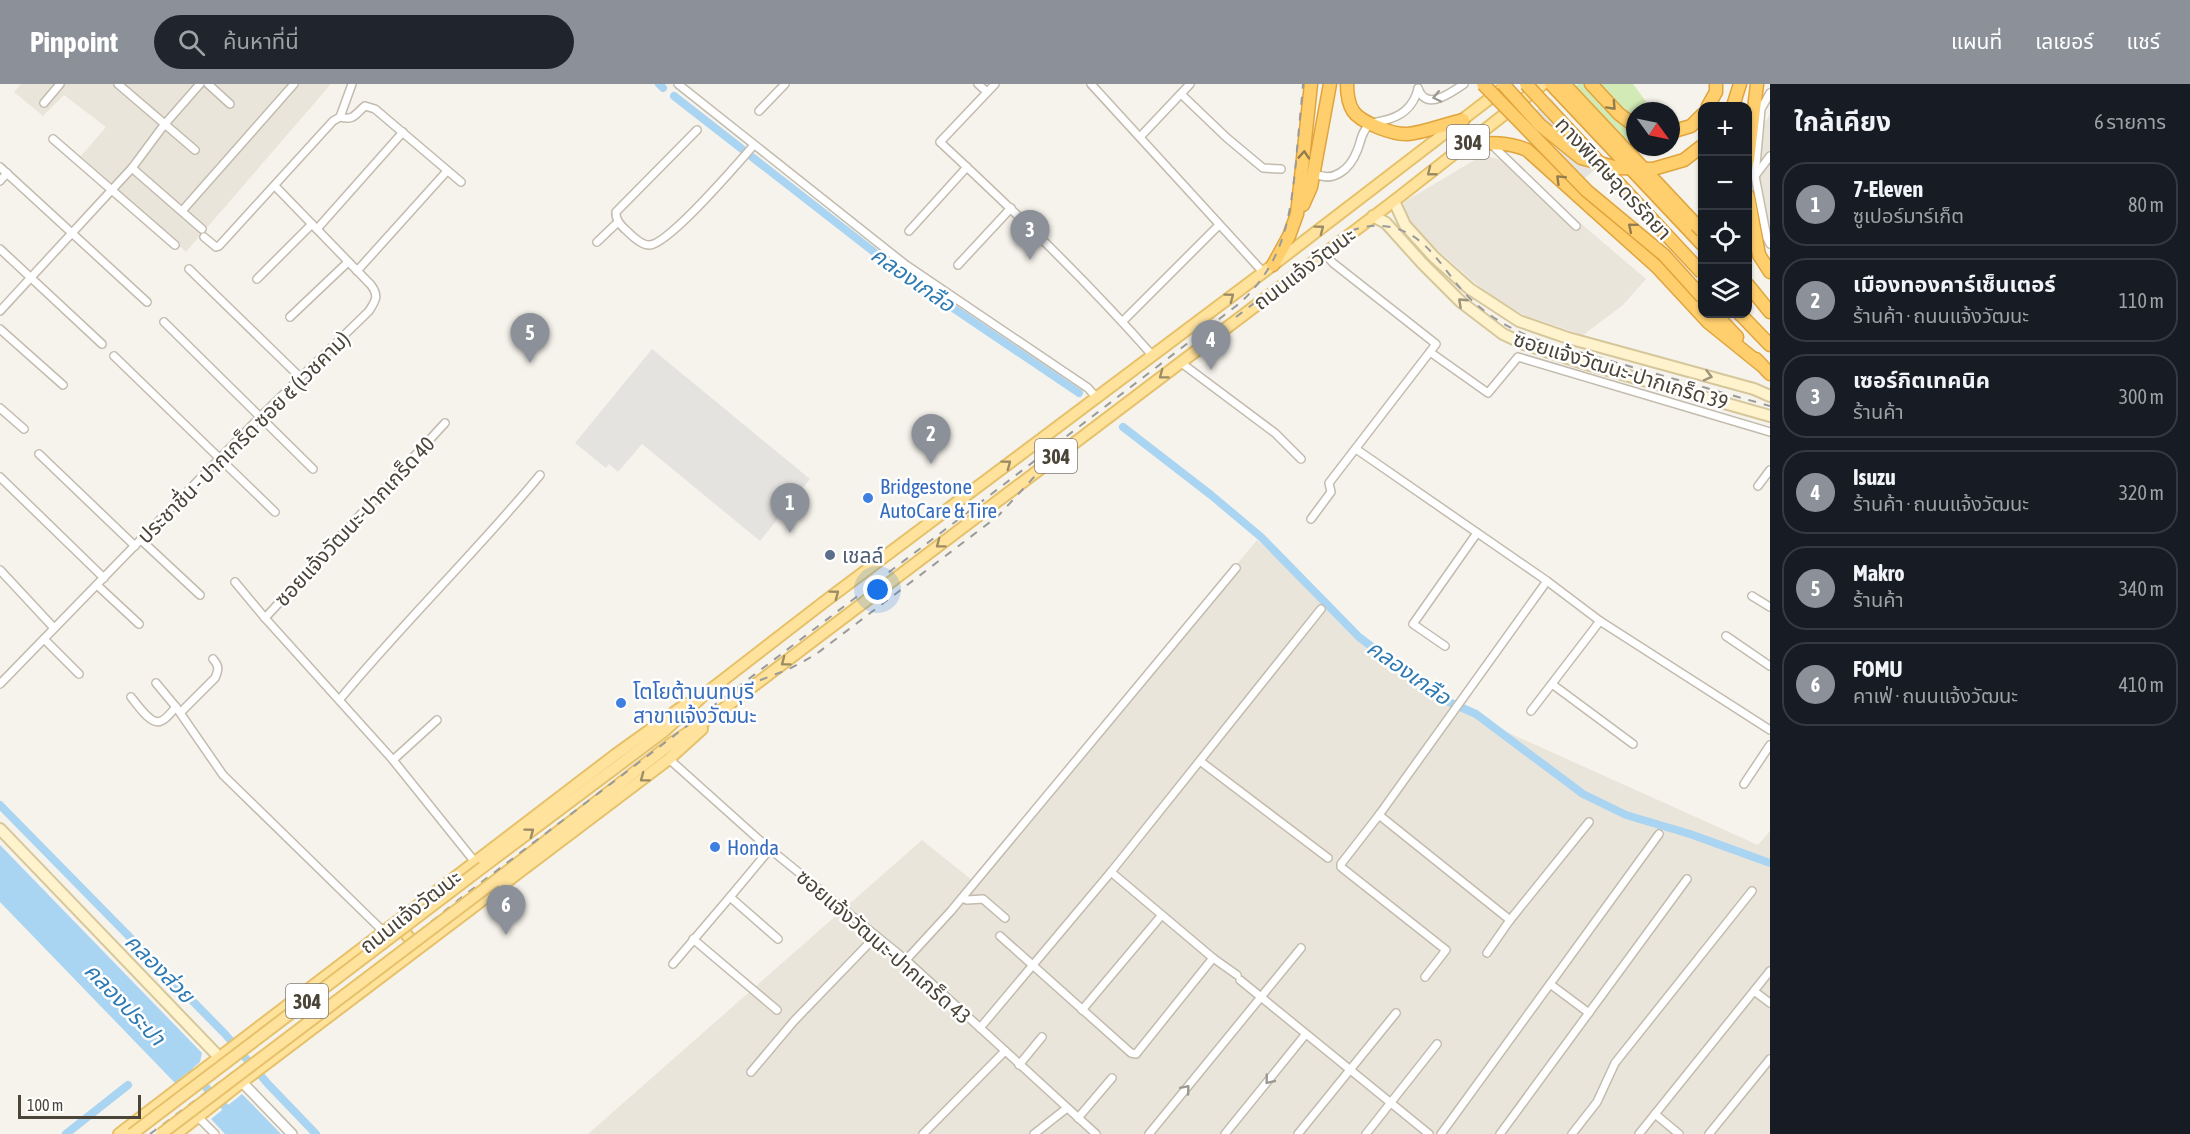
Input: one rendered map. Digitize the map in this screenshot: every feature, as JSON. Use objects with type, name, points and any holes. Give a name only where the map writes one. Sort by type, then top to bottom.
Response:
[{"type":"highway","points":[[1268,268],[1289,236],[1297,213],[1311,84]]},
{"type":"highway","points":[[1297,213],[1306,199],[1314,173],[1330,84]]},
{"type":"highway","points":[[1347,84],[1347,95],[1353,112],[1366,122],[1388,131],[1407,134],[1463,120]]},
{"type":"highway","points":[[1483,84],[1587,191],[1664,255],[1698,293]]},
{"type":"highway","points":[[1503,84],[1540,125],[1581,158],[1618,168],[1653,169],[1684,160],[1698,149]]},
{"type":"highway","name":"ทางพิเศษอุดรรัถยา","points":[[1526,84],[1698,269]]},
{"type":"highway","name":"ทางพิเศษอุดรรัถยา","points":[[1551,84],[1698,240]]},
{"type":"highway","points":[[1564,84],[1698,227]]},
{"type":"highway","points":[[1591,84],[1626,119]]},
{"type":"highway","points":[[1710,102],[1716,92],[1716,84]]},
{"type":"highway","points":[[1734,102],[1740,84]]},
{"type":"highway","points":[[1748,156],[1757,84]]},
{"type":"highway","points":[[1680,129],[1691,126],[1698,119]]},
{"type":"highway","points":[[1465,144],[1515,145],[1539,158],[1580,199],[1657,267],[1708,321],[1760,364]]},
{"type":"highway","points":[[1751,210],[1759,255],[1770,272]]},
{"type":"highway","points":[[1752,290],[1770,313]]},
{"type":"highway","points":[[1752,294],[1770,313]]},
{"type":"highway","points":[[1720,318],[1770,374]]},
{"type":"highway","points":[[1744,318],[1770,345]]},
{"type":"main road","name":"ถนนแจ้งวัฒนะ","points":[[119,1134],[408,913],[479,865],[663,732],[705,694],[1509,84]]},
{"type":"main road","name":"ถนนแจ้งวัฒนะ","points":[[161,1134],[495,881],[672,743],[719,712],[1394,201],[1543,84]]},
{"type":"main road","name":"ซอยแจ้งวัฒนะ-ปากเกร็ด 39","points":[[1394,201],[1405,225],[1434,257],[1470,289],[1519,321],[1754,389],[1770,396]]},
{"type":"main road","name":"ซอยแจ้งวัฒนะ-ปากเกร็ด 39","points":[[1373,216],[1386,223],[1422,263],[1483,321],[1503,334],[1524,344],[1770,416]]},
{"type":"main road","name":"ถนนแจ้งวัฒนะ","points":[[176,1134],[669,759],[719,712]]},
{"type":"main road","points":[[0,829],[220,1058]]},
{"type":"main road","name":"ถนนแจ้งวัฒนะ","points":[[132,1134],[479,865]]},
{"type":"main road","points":[[408,913],[403,924],[405,932],[411,940],[419,944],[428,942]]},
{"type":"main road","points":[[381,934],[390,933],[400,936],[406,944],[406,953],[401,963]]},
{"type":"main road","points":[[313,986],[334,1013]]},
{"type":"street","points":[[44,103],[60,84]]},
{"type":"street","points":[[118,84],[195,150]]},
{"type":"street","points":[[0,311],[132,168],[164,125],[200,84]]},
{"type":"street","points":[[208,84],[230,104]]},
{"type":"street","points":[[182,211],[294,84]]},
{"type":"street","points":[[204,237],[214,246],[219,246],[333,121],[340,117],[352,84]]},
{"type":"street","points":[[678,84],[906,265],[1088,388],[1096,397]]},
{"type":"street","points":[[759,111],[785,84]]},
{"type":"street","points":[[978,84],[987,92]]},
{"type":"street","points":[[995,84],[940,142],[1011,208],[1123,321],[1152,355]]},
{"type":"street","points":[[1091,84],[1219,225],[1268,268]]},
{"type":"street","points":[[1140,137],[1190,84]]},
{"type":"street","points":[[1418,86],[1421,95],[1435,100],[1445,97],[1464,84]]},
{"type":"street","points":[[1314,173],[1329,178],[1340,173],[1353,161],[1363,133],[1370,123],[1398,116],[1410,108],[1418,86]]},
{"type":"street","points":[[1769,239],[1755,176],[1761,109],[1770,93]]},
{"type":"street","points":[[1181,94],[1227,138],[1263,168],[1281,169]]},
{"type":"street","points":[[340,117],[354,118],[365,106],[370,106],[461,182]]},
{"type":"street","points":[[697,130],[616,212],[618,222],[645,245],[652,245],[667,237],[754,145]]},
{"type":"street","points":[[257,279],[315,227],[403,132]]},
{"type":"street","points":[[53,139],[176,245]]},
{"type":"street","points":[[1490,143],[1576,226]]},
{"type":"street","points":[[1755,176],[1770,156]]},
{"type":"street","points":[[0,167],[147,302]]},
{"type":"street","points":[[909,231],[967,167]]},
{"type":"street","points":[[132,168],[202,229]]},
{"type":"street","points":[[357,271],[447,171]]},
{"type":"street","points":[[0,181],[7,173]]},
{"type":"street","name":"ประชาชื่น - ปากเกร็ด ซอย ๕ (เวชคาม)","points":[[0,684],[260,417],[369,311],[377,300],[376,292],[371,285],[275,186]]},
{"type":"street","points":[[958,266],[1011,208]]},
{"type":"street","points":[[597,242],[618,222]]},
{"type":"street","points":[[1123,321],[1219,225]]},
{"type":"street","points":[[0,249],[102,344]]},
{"type":"street","points":[[1311,519],[1331,492],[1329,483],[1436,344],[1324,253]]},
{"type":"street","points":[[290,317],[348,262]]},
{"type":"street","points":[[189,269],[300,377]]},
{"type":"street","points":[[1483,321],[1493,306]]},
{"type":"street","points":[[164,322],[314,470]]},
{"type":"street","points":[[0,329],[63,385]]},
{"type":"street","points":[[1430,352],[1488,393],[1518,357],[1770,432]]},
{"type":"street","points":[[114,356],[275,512]]},
{"type":"street","points":[[1180,362],[1275,433],[1301,459]]},
{"type":"street","points":[[0,408],[24,429]]},
{"type":"street","name":"ซอยแจ้งวัฒนะ-ปากเกร็ด 40","points":[[445,423],[265,618],[393,760],[479,865]]},
{"type":"street","points":[[1356,449],[1547,581],[1600,621],[1770,730]]},
{"type":"street","points":[[39,454],[135,546]]},
{"type":"street","points":[[1758,486],[1770,470]]},
{"type":"street","points":[[340,699],[381,650],[490,533],[540,475]]},
{"type":"street","points":[[0,477],[104,578]]},
{"type":"street","points":[[1445,646],[1413,624],[1477,533]]},
{"type":"street","points":[[141,540],[200,595]]},
{"type":"street","points":[[906,960],[962,898],[1236,568]]},
{"type":"street","points":[[0,570],[54,628]]},
{"type":"street","points":[[1425,977],[1446,950],[1341,867],[1341,864],[1379,815],[1547,581]]},
{"type":"street","points":[[235,582],[265,618]]},
{"type":"street","points":[[97,585],[139,624]]},
{"type":"street","points":[[1752,596],[1770,607]]},
{"type":"street","points":[[980,1028],[1111,872],[1321,609]]},
{"type":"street","points":[[1531,711],[1600,621]]},
{"type":"street","points":[[1726,636],[1770,666]]},
{"type":"street","points":[[44,639],[79,674]]},
{"type":"street","points":[[131,697],[149,717],[156,722],[161,722],[215,678],[219,670],[218,664],[213,659]]},
{"type":"street","points":[[156,683],[224,775],[381,934]]},
{"type":"street","points":[[1552,684],[1633,744]]},
{"type":"street","points":[[393,760],[437,720]]},
{"type":"street","points":[[1744,784],[1770,745]]},
{"type":"street","name":"ซอยแจ้งวัฒนะ-ปากเกร็ด 43","points":[[669,759],[770,849],[906,960],[1096,1134]]},
{"type":"street","points":[[1200,762],[1328,858]]},
{"type":"street","points":[[1379,815],[1510,920]]},
{"type":"street","points":[[1487,953],[1510,920],[1589,822]]},
{"type":"street","points":[[1441,1134],[1659,834]]},
{"type":"street","points":[[673,964],[770,849]]},
{"type":"street","points":[[1111,872],[1305,1035],[1429,1134]]},
{"type":"street","points":[[1500,1134],[1687,879]]},
{"type":"street","points":[[1572,1134],[1597,1102],[1615,1063],[1752,891]]},
{"type":"street","points":[[730,897],[778,939]]},
{"type":"street","points":[[962,898],[983,899],[1005,918]]},
{"type":"street","points":[[1082,1010],[1161,916]]},
{"type":"street","points":[[751,1072],[794,1021],[876,936]]},
{"type":"street","points":[[1000,936],[1131,1053],[1136,1054],[1213,958]]},
{"type":"street","points":[[693,939],[777,1010]]},
{"type":"street","points":[[1149,1134],[1301,948]]},
{"type":"street","points":[[1639,1134],[1770,972]]},
{"type":"street","points":[[1550,984],[1589,1013]]},
{"type":"street","points":[[1754,991],[1770,1003]]},
{"type":"street","points":[[1298,1134],[1396,1013]]},
{"type":"street","points":[[1226,1134],[1305,1035]]},
{"type":"street","points":[[1019,1065],[1042,1037]]},
{"type":"street","points":[[1366,1134],[1437,1044]]},
{"type":"street","points":[[923,1134],[1005,1051]]},
{"type":"street","points":[[1709,1134],[1770,1059]]},
{"type":"street","points":[[1078,1118],[1112,1077]]},
{"type":"street","points":[[242,1082],[292,1134]]},
{"type":"street","points":[[1034,1134],[1067,1108]]},
{"type":"street","points":[[1655,1114],[1679,1134]]},
{"type":"street","points":[[198,1117],[215,1134]]},
{"type":"shaded area","points":[[21,84],[331,84],[186,252],[81,156],[106,127],[64,95],[43,116],[14,92]]},
{"type":"shaded area","points":[[1551,98],[1604,162],[1580,182],[1527,118]]},
{"type":"shaded area","points":[[1770,115],[1770,229],[1760,181],[1764,123]]},
{"type":"shaded area","points":[[1483,155],[1509,162],[1646,279],[1623,305],[1583,335],[1524,315],[1489,295],[1426,240],[1405,215],[1404,202]]},
{"type":"shaded area","points":[[652,349],[810,479],[760,541],[642,444],[618,472],[609,464],[606,468],[575,443]]},
{"type":"shaded area","points":[[1257,540],[1429,697],[1758,845],[1770,831],[1770,1134],[588,1134],[922,840],[973,881]]},
{"type":"green space","points":[[1578,84],[1633,84],[1646,102],[1626,102],[1626,140],[1609,153],[1565,94]]},
{"type":"water","points":[[0,845],[202,1053],[200,1062],[175,1083],[0,902]]},
{"type":"water","points":[[242,1094],[281,1134],[225,1134],[211,1119]]},
{"type":"waterway","name":"คลองเกลือ","points":[[659,84],[663,88]]},
{"type":"waterway","name":"คลองเกลือ","points":[[674,96],[742,149]]},
{"type":"waterway","name":"คลองเกลือ","points":[[752,157],[901,273],[1079,393]]},
{"type":"waterway","name":"คลองเกลือ","points":[[1123,427],[1261,537],[1359,637],[1440,698],[1476,714],[1583,794],[1626,815],[1690,834],[1770,863]]},
{"type":"waterway","name":"คลองส่วย","points":[[0,805],[225,1034],[268,1084],[316,1134]]},
{"type":"waterway","name":"คลองประปา","points":[[182,1063],[232,1114]]},
{"type":"waterway","points":[[66,1134],[128,1085]]},
{"type":"railway","points":[[150,1134],[380,963],[462,897],[1240,303],[1255,288],[1266,272],[1275,255],[1287,221],[1294,183],[1303,84]]},
{"type":"railway","points":[[1236,317],[1343,235],[1352,230],[1383,226],[1399,229],[1425,245],[1475,303],[1500,322],[1518,331],[1547,343],[1770,406]]},
{"type":"railway","points":[[745,686],[789,669],[815,655],[998,516],[1066,446]]},
{"type":"place","name":"เซอร์กิตเทคนิค","points":[[1030,260]]},
{"type":"place","name":"Makro","points":[[530,363]]},
{"type":"place","name":"Isuzu","points":[[1211,370]]},
{"type":"place","name":"เมืองทองคาร์เซ็นเตอร์","points":[[931,464]]},
{"type":"place","name":"Bridgestone AutoCare & Tire","points":[[868,498]]},
{"type":"place","name":"7-Eleven","points":[[790,533]]},
{"type":"place","name":"เชลล์","points":[[830,555]]},
{"type":"place","name":"โตโยต้านนทบุรี สาขาแจ้งวัฒนะ","points":[[621,703]]},
{"type":"place","name":"Honda","points":[[715,847]]},
{"type":"place","name":"FOMU","points":[[506,935]]}]
